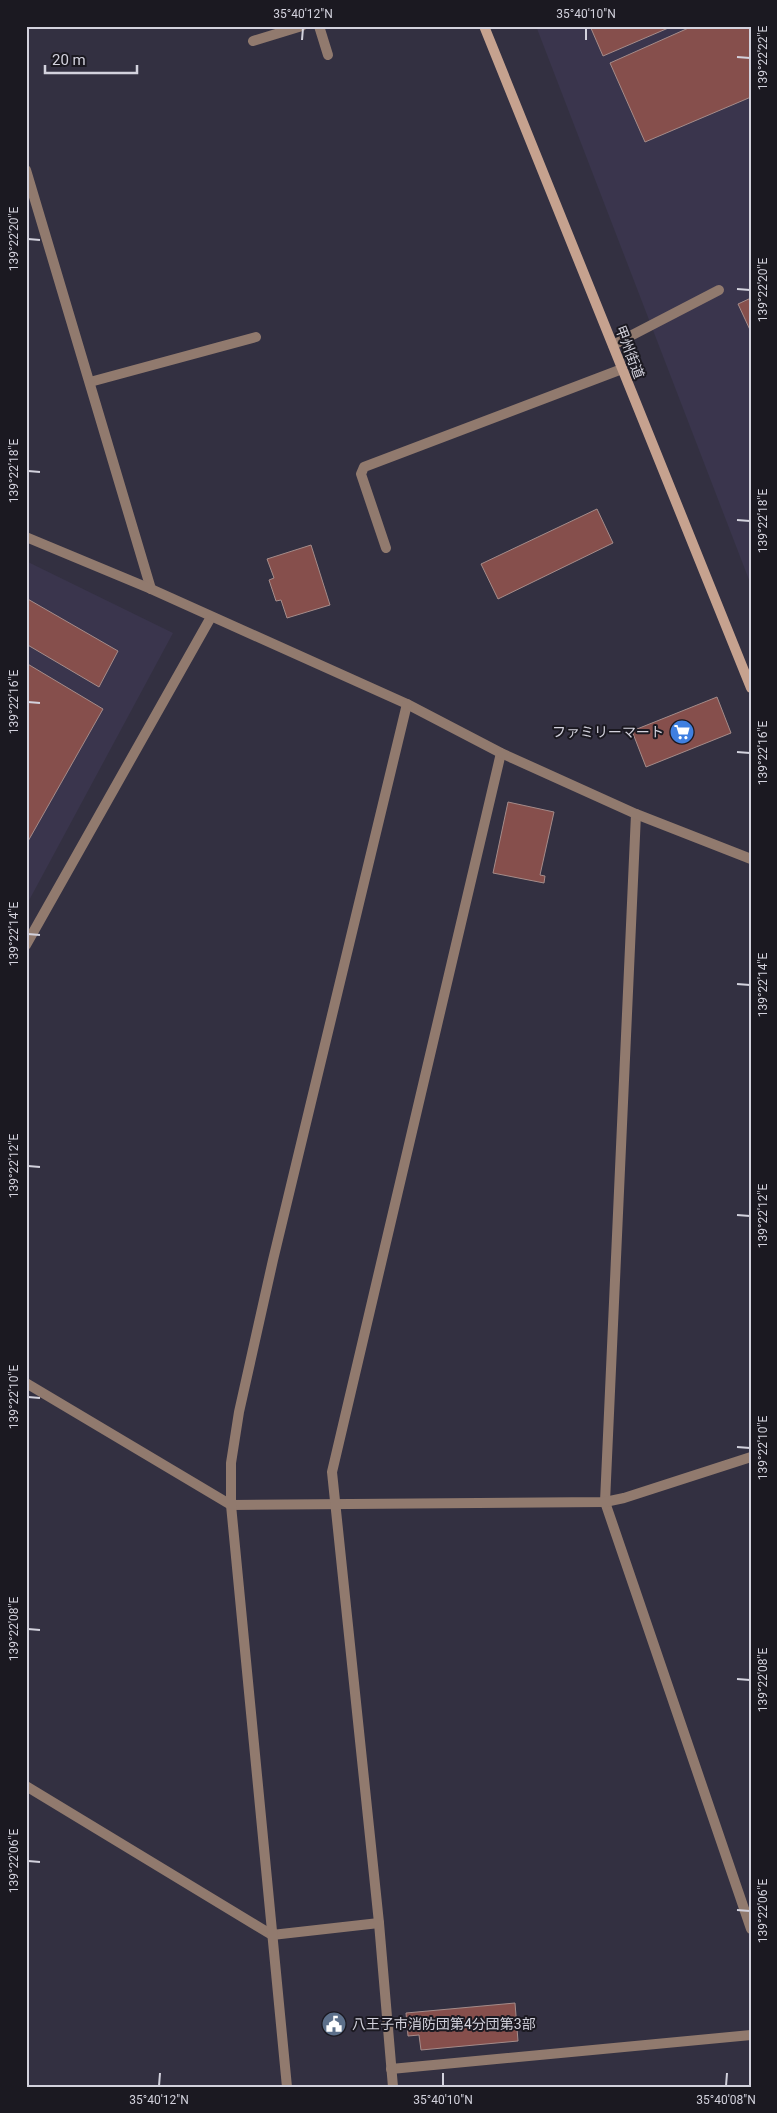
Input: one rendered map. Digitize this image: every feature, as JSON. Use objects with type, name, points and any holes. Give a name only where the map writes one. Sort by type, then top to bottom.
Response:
[{"type":"main road","name":"甲州街道","points":[[484,26],[751,688]]},
{"type":"street","points":[[252,41],[302,26]]},
{"type":"street","points":[[319,26],[328,55]]},
{"type":"street","points":[[27,173],[151,589]]},
{"type":"street","points":[[612,345],[719,290]]},
{"type":"street","points":[[90,382],[256,337]]},
{"type":"street","points":[[386,548],[361,474],[364,468],[622,369]]},
{"type":"street","points":[[26,537],[151,589],[408,704],[501,754],[636,814],[751,859]]},
{"type":"street","points":[[26,945],[211,617]]},
{"type":"street","points":[[287,2087],[231,1505],[231,1463],[239,1412],[273,1260],[408,704]]},
{"type":"street","points":[[393,2087],[379,1923],[332,1472],[501,754]]},
{"type":"street","points":[[636,814],[605,1502],[751,1929]]},
{"type":"street","points":[[26,1383],[231,1505],[605,1502],[624,1498],[751,1457]]},
{"type":"street","points":[[26,1786],[272,1935],[379,1923]]},
{"type":"street","points":[[391,2069],[751,2035]]},
{"type":"shaded area","points":[[536,26],[751,26],[751,585]]},
{"type":"shaded area","points":[[26,561],[173,633],[26,906]]},
{"type":"building","points":[[590,26],[673,26],[603,56]]},
{"type":"building","points":[[693,26],[751,26],[751,97],[645,142],[610,63]]},
{"type":"building","points":[[751,298],[751,332],[738,304]]},
{"type":"building","points":[[597,509],[613,543],[498,599],[481,564]]},
{"type":"building","points":[[311,545],[330,605],[287,618],[281,600],[276,601],[269,580],[274,578],[267,559]]},
{"type":"building","points":[[26,598],[118,651],[99,687],[26,644]]},
{"type":"building","points":[[26,663],[103,709],[27,843],[26,843]]},
{"type":"building","name":"ファミリーマート","points":[[717,697],[731,733],[646,767],[632,731]]},
{"type":"building","points":[[508,802],[554,812],[540,875],[545,876],[544,883],[493,873]]},
{"type":"building","points":[[515,2003],[518,2041],[421,2050],[419,2035],[408,2036],[406,2013]]},
{"type":"building","name":"八王子市消防団第4分団第3部","points":[[342,2015],[343,2031],[326,2033],[325,2016]]},
{"type":"place","name":"ファミリーマート","points":[[682,732]]},
{"type":"place","name":"八王子市消防団第4分団第3部","points":[[334,2024]]}]
